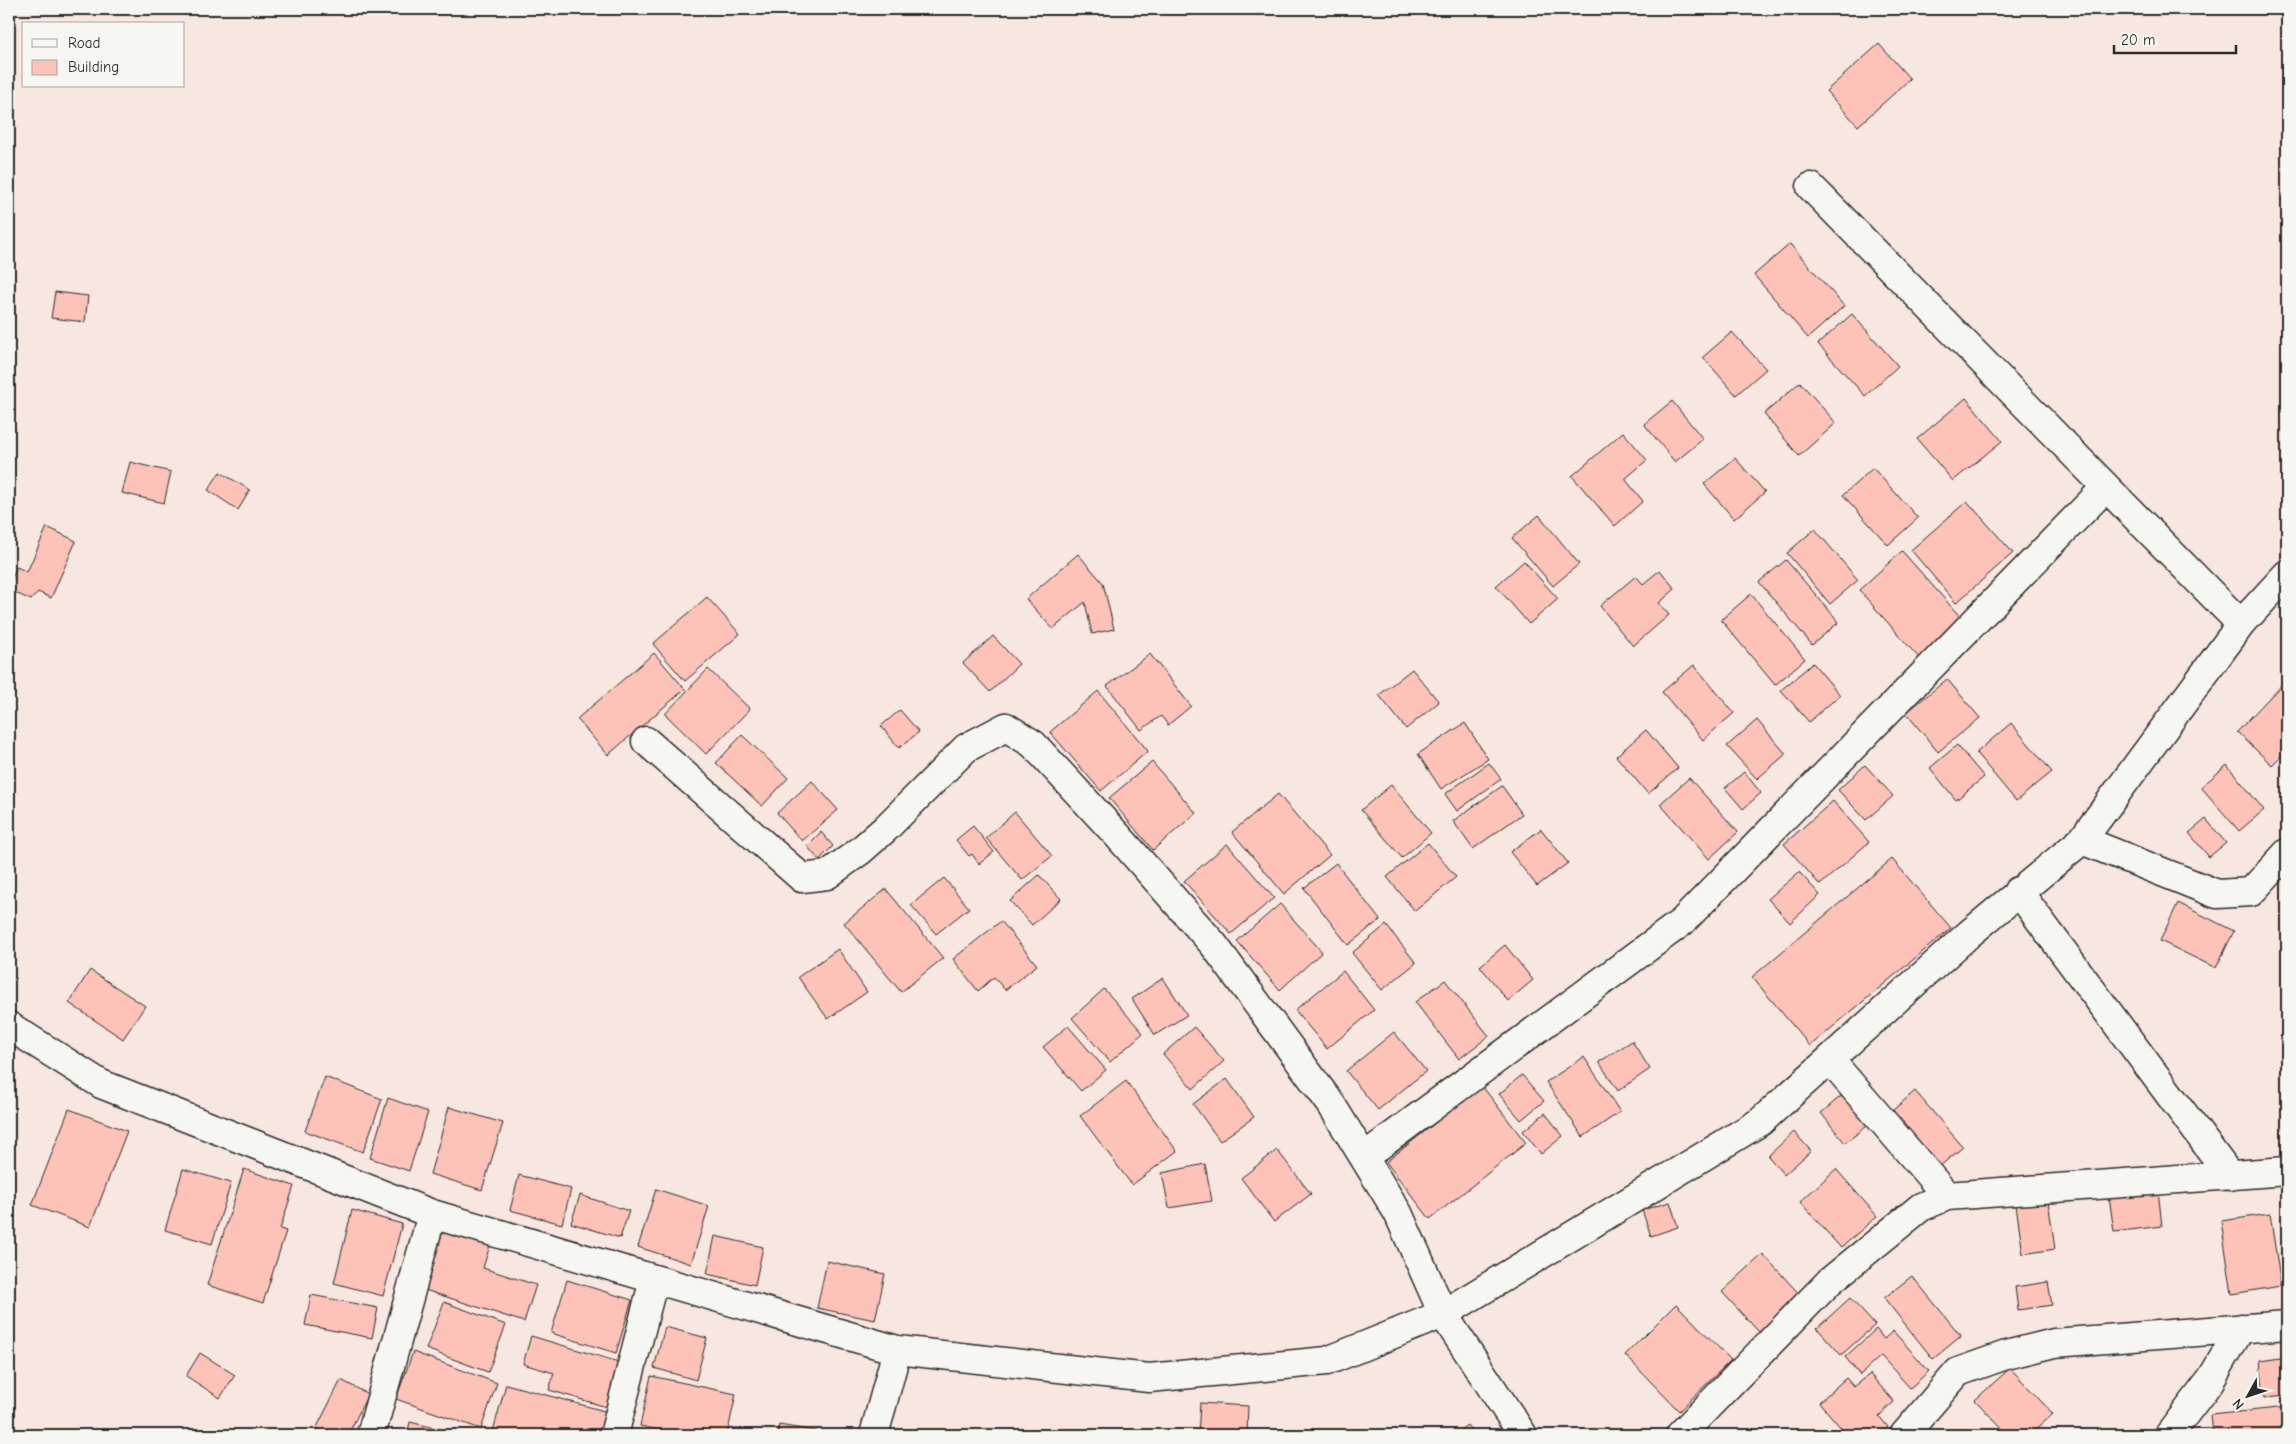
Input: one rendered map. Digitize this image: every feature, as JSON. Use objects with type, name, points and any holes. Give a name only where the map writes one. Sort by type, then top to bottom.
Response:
[{"type":"street","points":[[1811,187],[2241,624]]},
{"type":"street","points":[[1364,1157],[1682,922],[2106,487]]},
{"type":"street","points":[[9,1026],[101,1084],[432,1214],[897,1350],[1149,1378],[1327,1362],[1443,1314],[1760,1122],[2018,891],[2082,840],[2241,624],[2287,574]]},
{"type":"street","points":[[646,741],[802,878],[827,875],[860,851],[966,748],[1006,727],[1033,744],[1118,836],[1214,945],[1331,1104],[1398,1213],[1443,1314],[1523,1435]]},
{"type":"street","points":[[2082,840],[2217,894],[2251,892],[2287,854]]},
{"type":"street","points":[[2018,891],[2230,1176]]},
{"type":"street","points":[[1830,1060],[1947,1196]]},
{"type":"street","points":[[1680,1435],[1830,1281],[1921,1207],[1947,1196],[2287,1172]]},
{"type":"street","points":[[371,1435],[432,1214]]},
{"type":"street","points":[[614,1435],[654,1280]]},
{"type":"street","points":[[1904,1435],[1958,1372],[2006,1356],[2054,1343],[2287,1325]]},
{"type":"street","points":[[2169,1435],[2210,1380],[2241,1328]]},
{"type":"street","points":[[874,1435],[897,1350]]},
{"type":"building","points":[[1879,44],[1910,79],[1858,126],[1826,91]]},
{"type":"building","points":[[1790,244],[1844,306],[1808,338],[1754,275]]},
{"type":"building","points":[[55,292],[88,296],[85,322],[51,318]]},
{"type":"building","points":[[1852,314],[1898,366],[1865,396],[1818,344]]},
{"type":"building","points":[[1732,332],[1766,369],[1736,395],[1703,357]]},
{"type":"building","points":[[1800,382],[1836,423],[1799,456],[1764,414]]},
{"type":"building","points":[[1966,398],[2002,441],[1953,481],[1917,439]]},
{"type":"building","points":[[1672,401],[1703,439],[1675,462],[1644,424]]},
{"type":"building","points":[[1623,432],[1647,460],[1625,479],[1643,501],[1615,526],[1572,476]]},
{"type":"building","points":[[1735,458],[1765,492],[1734,519],[1704,484]]},
{"type":"building","points":[[130,462],[171,472],[164,503],[122,493]]},
{"type":"building","points":[[1873,468],[1918,518],[1888,545],[1843,495]]},
{"type":"building","points":[[220,472],[250,490],[238,510],[208,490]]},
{"type":"building","points":[[1967,501],[2013,553],[1956,603],[1911,550]]},
{"type":"building","points":[[1539,515],[1579,564],[1553,586],[1512,538]]},
{"type":"building","points":[[47,527],[76,541],[51,598],[38,592],[31,600],[9,590],[9,584],[17,567],[27,572]]},
{"type":"building","points":[[1815,529],[1858,580],[1830,604],[1787,553]]},
{"type":"building","points":[[1902,551],[1963,620],[1920,659],[1859,590]]},
{"type":"building","points":[[1078,554],[1103,583],[1114,629],[1092,634],[1085,602],[1053,629],[1026,599]]},
{"type":"building","points":[[1786,560],[1839,622],[1812,645],[1759,582]]},
{"type":"building","points":[[1524,561],[1558,599],[1529,624],[1496,586]]},
{"type":"building","points":[[1660,570],[1675,589],[1659,603],[1669,615],[1633,646],[1600,606],[1636,576],[1643,584]]},
{"type":"building","points":[[1751,594],[1805,659],[1775,685],[1721,620]]},
{"type":"building","points":[[707,597],[740,634],[685,681],[653,644]]},
{"type":"building","points":[[993,636],[1019,664],[990,692],[963,663]]},
{"type":"building","points":[[654,653],[685,689],[608,755],[577,719]]},
{"type":"building","points":[[1150,654],[1191,706],[1168,725],[1161,716],[1141,730],[1107,686]]},
{"type":"building","points":[[1813,663],[1840,695],[1809,722],[1781,690]]},
{"type":"building","points":[[1694,665],[1734,713],[1703,740],[1662,692]]},
{"type":"building","points":[[708,669],[750,709],[706,754],[665,714]]},
{"type":"building","points":[[1412,669],[1439,702],[1406,729],[1379,695]]},
{"type":"building","points":[[1947,679],[1980,718],[1938,752],[1906,713]]},
{"type":"building","points":[[2285,681],[2287,683],[2287,750],[2272,765],[2237,732]]},
{"type":"building","points":[[1098,691],[1148,751],[1101,791],[1050,732]]},
{"type":"building","points":[[900,710],[919,732],[899,748],[881,726]]},
{"type":"building","points":[[1757,720],[1786,754],[1757,779],[1727,746]]},
{"type":"building","points":[[1465,723],[1488,759],[1441,789],[1418,754]]},
{"type":"building","points":[[2011,723],[2052,772],[2016,801],[1976,753]]},
{"type":"building","points":[[1646,730],[1678,768],[1648,794],[1616,756]]},
{"type":"building","points":[[742,735],[788,778],[762,806],[716,763]]},
{"type":"building","points":[[1957,745],[1984,777],[1956,800],[1930,768]]},
{"type":"building","points":[[1152,762],[1196,813],[1153,850],[1109,798]]},
{"type":"building","points":[[1489,763],[1501,779],[1457,811],[1445,794]]},
{"type":"building","points":[[1865,765],[1893,796],[1866,820],[1838,790]]},
{"type":"building","points":[[2227,765],[2264,810],[2239,831],[2201,787]]},
{"type":"building","points":[[1744,772],[1761,793],[1743,809],[1725,788]]},
{"type":"building","points":[[1689,778],[1738,832],[1709,859],[1660,804]]},
{"type":"building","points":[[812,781],[838,810],[802,841],[777,813]]},
{"type":"building","points":[[1391,785],[1431,833],[1402,858],[1361,810]]},
{"type":"building","points":[[1502,786],[1522,814],[1473,849],[1453,821]]},
{"type":"building","points":[[1278,794],[1330,855],[1284,894],[1232,832]]},
{"type":"building","points":[[1833,801],[1869,842],[1820,885],[1784,844]]},
{"type":"building","points":[[1015,812],[1052,856],[1022,880],[986,838]]},
{"type":"building","points":[[2206,819],[2226,843],[2209,857],[2189,833]]},
{"type":"building","points":[[973,826],[994,852],[979,864],[972,854],[969,856],[956,840]]},
{"type":"building","points":[[1541,829],[1568,863],[1537,886],[1510,852]]},
{"type":"building","points":[[821,832],[833,846],[819,860],[807,846]]},
{"type":"building","points":[[1428,843],[1456,877],[1415,911],[1387,877]]},
{"type":"building","points":[[1227,844],[1274,898],[1231,934],[1184,881]]},
{"type":"building","points":[[1892,859],[1951,928],[1810,1046],[1752,977]]},
{"type":"building","points":[[1336,863],[1380,920],[1348,945],[1304,888]]},
{"type":"building","points":[[1799,872],[1820,895],[1790,923],[1768,899]]},
{"type":"building","points":[[1039,875],[1061,899],[1032,925],[1010,901]]},
{"type":"building","points":[[944,878],[969,908],[936,934],[911,905]]},
{"type":"building","points":[[886,889],[943,958],[901,992],[844,923]]},
{"type":"building","points":[[2178,903],[2234,931],[2216,968],[2160,941]]},
{"type":"building","points":[[1280,904],[1322,952],[1280,990],[1237,941]]},
{"type":"building","points":[[1001,921],[1037,965],[1005,990],[994,977],[978,991],[953,959]]},
{"type":"building","points":[[1386,925],[1416,963],[1382,990],[1352,953]]},
{"type":"building","points":[[1505,945],[1533,980],[1508,1001],[1480,966]]},
{"type":"building","points":[[838,949],[867,992],[828,1019],[798,977]]},
{"type":"building","points":[[90,970],[145,1006],[123,1039],[69,1003]]},
{"type":"building","points":[[1343,971],[1374,1010],[1327,1049],[1295,1010]]},
{"type":"building","points":[[1163,978],[1187,1015],[1155,1035],[1132,999]]},
{"type":"building","points":[[1445,980],[1489,1036],[1459,1059],[1415,1002]]},
{"type":"building","points":[[1104,989],[1143,1033],[1110,1062],[1072,1018]]},
{"type":"building","points":[[1068,1026],[1106,1070],[1081,1091],[1043,1047]]},
{"type":"building","points":[[1194,1027],[1224,1061],[1193,1089],[1163,1054]]},
{"type":"building","points":[[1394,1032],[1426,1071],[1378,1110],[1346,1071]]},
{"type":"building","points":[[1632,1041],[1650,1069],[1618,1091],[1599,1062]]},
{"type":"building","points":[[1584,1057],[1620,1112],[1583,1137],[1546,1082]]},
{"type":"building","points":[[1522,1075],[1544,1101],[1521,1120],[1499,1094]]},
{"type":"building","points":[[325,1077],[382,1099],[363,1152],[305,1131]]},
{"type":"building","points":[[1227,1079],[1254,1117],[1220,1141],[1193,1104]]},
{"type":"building","points":[[1126,1081],[1177,1151],[1132,1185],[1080,1116]]},
{"type":"building","points":[[1482,1086],[1526,1143],[1430,1219],[1386,1162]]},
{"type":"building","points":[[1915,1091],[1963,1147],[1940,1166],[1892,1111]]},
{"type":"building","points":[[1846,1092],[1871,1123],[1845,1143],[1821,1113]]},
{"type":"building","points":[[388,1098],[428,1112],[409,1171],[370,1158]]},
{"type":"building","points":[[449,1107],[503,1123],[482,1190],[430,1174]]},
{"type":"building","points":[[69,1109],[127,1131],[90,1227],[32,1205]]},
{"type":"building","points":[[1545,1113],[1563,1136],[1541,1154],[1523,1131]]},
{"type":"building","points":[[1794,1132],[1811,1151],[1784,1175],[1768,1156]]},
{"type":"building","points":[[1277,1150],[1311,1194],[1274,1222],[1241,1178]]},
{"type":"building","points":[[1205,1164],[1212,1201],[1169,1208],[1162,1173]]},
{"type":"building","points":[[183,1169],[231,1183],[212,1244],[165,1230]]},
{"type":"building","points":[[244,1169],[294,1186],[280,1229],[286,1231],[263,1303],[207,1285]]},
{"type":"building","points":[[1836,1169],[1877,1216],[1841,1248],[1800,1202]]},
{"type":"building","points":[[519,1175],[571,1189],[562,1224],[510,1210]]},
{"type":"building","points":[[656,1189],[709,1206],[691,1264],[638,1247]]},
{"type":"building","points":[[2158,1190],[2162,1226],[2114,1232],[2109,1196]]},
{"type":"building","points":[[580,1195],[629,1211],[620,1238],[571,1223]]},
{"type":"building","points":[[2048,1201],[2055,1249],[2023,1254],[2016,1205]]},
{"type":"building","points":[[1670,1202],[1678,1227],[1651,1236],[1642,1210]]},
{"type":"building","points":[[352,1210],[402,1224],[383,1296],[334,1283]]},
{"type":"building","points":[[2270,1214],[2281,1286],[2232,1294],[2221,1221]]},
{"type":"building","points":[[444,1227],[491,1242],[483,1268],[536,1285],[524,1322],[425,1290]]},
{"type":"building","points":[[715,1236],[763,1247],[755,1285],[707,1274]]},
{"type":"building","points":[[1763,1254],[1800,1295],[1759,1332],[1722,1292]]},
{"type":"building","points":[[827,1261],[885,1274],[875,1320],[817,1308]]},
{"type":"building","points":[[1912,1276],[1961,1336],[1933,1359],[1884,1298]]},
{"type":"building","points":[[567,1280],[632,1300],[616,1353],[551,1333]]},
{"type":"building","points":[[2048,1282],[2052,1305],[2018,1310],[2015,1287]]},
{"type":"building","points":[[311,1295],[378,1308],[372,1338],[305,1325]]},
{"type":"building","points":[[1850,1298],[1875,1325],[1841,1355],[1817,1328]]},
{"type":"building","points":[[444,1302],[506,1325],[488,1372],[426,1349]]},
{"type":"building","points":[[1676,1304],[1731,1360],[1679,1411],[1625,1355]]},
{"type":"building","points":[[665,1327],[707,1338],[696,1380],[654,1368]]},
{"type":"building","points":[[1876,1329],[1884,1339],[1893,1331],[1929,1371],[1910,1388],[1881,1356],[1860,1375],[1845,1357]]},
{"type":"building","points":[[531,1336],[622,1363],[610,1408],[549,1390],[554,1373],[523,1364]]},
{"type":"building","points":[[413,1352],[497,1383],[481,1429],[396,1399]]},
{"type":"building","points":[[200,1353],[235,1375],[220,1398],[186,1376]]},
{"type":"building","points":[[2287,1357],[2287,1396],[2264,1398],[2260,1361]]},
{"type":"building","points":[[2010,1368],[2053,1414],[2030,1435],[2008,1435],[1975,1400]]},
{"type":"building","points":[[1870,1374],[1894,1402],[1879,1416],[1888,1427],[1879,1435],[1847,1435],[1819,1402],[1846,1378],[1854,1387]]},
{"type":"building","points":[[651,1376],[736,1394],[727,1435],[683,1435],[640,1426]]},
{"type":"building","points":[[341,1380],[368,1394],[348,1435],[329,1435],[316,1429]]},
{"type":"building","points":[[506,1384],[608,1412],[601,1435],[492,1435]]},
{"type":"building","points":[[1200,1403],[1248,1406],[1247,1435],[1198,1435]]},
{"type":"building","points":[[2287,1407],[2287,1435],[2213,1435],[2211,1415]]},
{"type":"building","points":[[410,1422],[451,1432],[451,1435],[407,1435]]},
{"type":"building","points":[[779,1425],[827,1433],[826,1435],[778,1435]]},
{"type":"building","points":[[1467,1425],[1475,1435],[1454,1435]]}]
